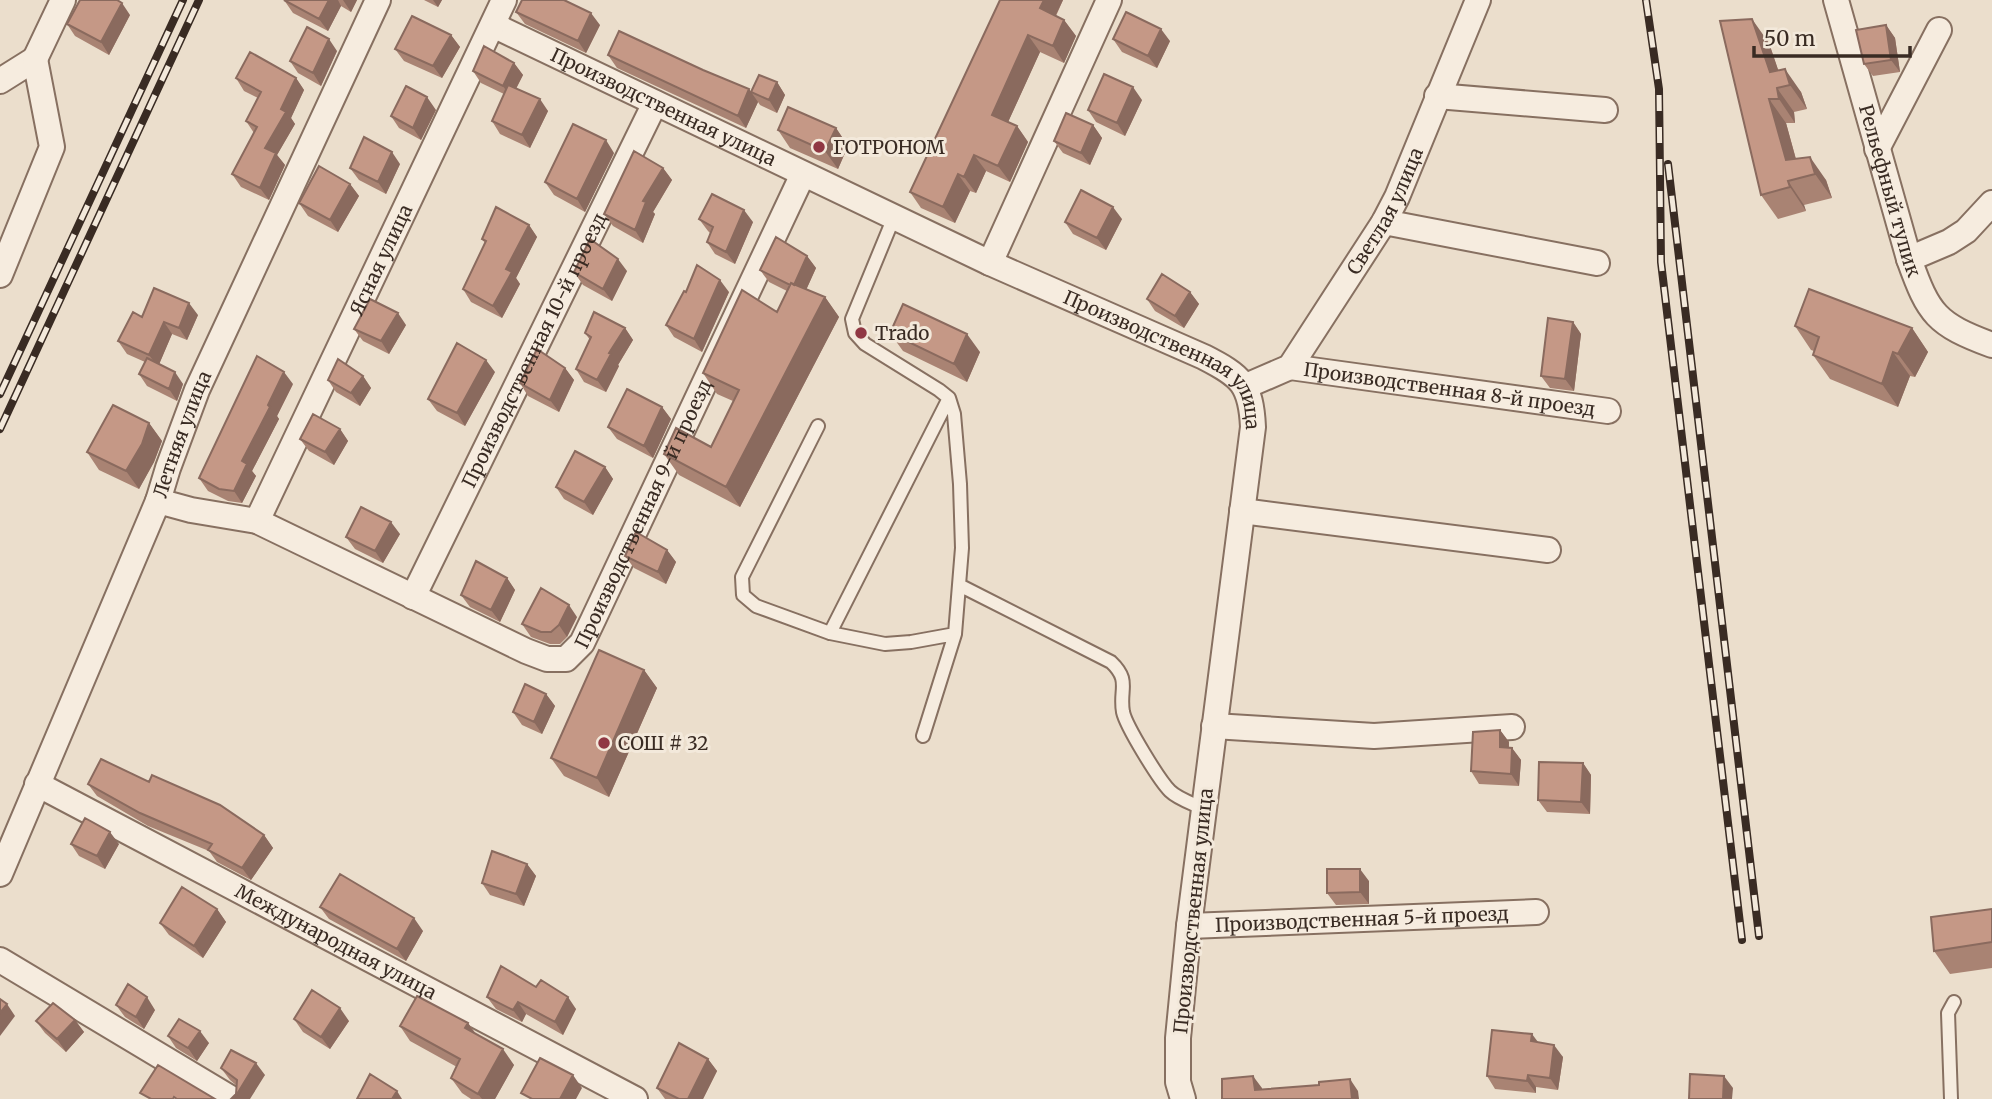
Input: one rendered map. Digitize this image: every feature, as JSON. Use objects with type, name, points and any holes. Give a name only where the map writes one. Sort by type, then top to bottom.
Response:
[{"type":"street","points":[[0,81],[35,59],[63,0]]},
{"type":"street","name":"Летняя улица","points":[[0,874],[158,501],[202,378],[377,0]]},
{"type":"street","name":"Ясная улица","points":[[257,521],[504,0]]},
{"type":"street","points":[[990,263],[1109,0]]},
{"type":"street","name":"Светлая улица","points":[[1290,368],[1384,222],[1397,197],[1478,0]]},
{"type":"street","name":"Рельефный тупик","points":[[1836,0],[1909,260],[1923,297],[1943,324],[1992,345]]},
{"type":"street","name":"Производственная улица","points":[[493,25],[990,263],[1204,357],[1227,369],[1246,386],[1252,408],[1253,427],[1189,926],[1178,1038],[1178,1082],[1183,1099]]},
{"type":"street","points":[[1877,149],[1939,30]]},
{"type":"street","points":[[0,275],[52,147],[35,59]]},
{"type":"street","points":[[1437,96],[1605,110]]},
{"type":"street","name":"Производственная 10-й проезд","points":[[413,597],[655,103]]},
{"type":"street","name":"Производственная 9-й проезд","points":[[413,597],[547,659],[566,659],[582,643],[803,174]]},
{"type":"street","points":[[1909,260],[1966,231],[1992,203]]},
{"type":"street","points":[[1384,222],[1597,263]]},
{"type":"street","points":[[1246,386],[1290,368]]},
{"type":"street","name":"Производственная 8-й проезд","points":[[1290,368],[1608,411]]},
{"type":"street","points":[[158,501],[191,510],[257,521],[413,597]]},
{"type":"street","points":[[1242,511],[1548,550]]},
{"type":"street","points":[[1214,726],[1374,736],[1512,727]]},
{"type":"street","name":"Международная улица","points":[[37,784],[635,1099]]},
{"type":"street","name":"Производственная 5-й проезд","points":[[1189,926],[1536,912]]},
{"type":"street","points":[[0,960],[232,1099]]},
{"type":"lane","points":[[894,217],[852,319],[855,334],[865,344],[949,398],[954,414],[960,484],[962,548],[955,634],[923,736]]},
{"type":"lane","points":[[830,633],[949,398]]},
{"type":"lane","points":[[818,426],[742,577],[743,595],[756,606],[830,633],[885,644],[955,634]]},
{"type":"lane","points":[[959,584],[1111,662],[1121,672],[1124,686],[1123,711],[1128,725],[1160,777],[1171,793],[1204,809]]},
{"type":"lane","points":[[1951,1099],[1948,1013],[1954,1002]]},
{"type":"building","points":[[80,0],[117,0],[122,3],[101,42],[67,24]]},
{"type":"building","points":[[284,0],[329,0],[319,19]]},
{"type":"building","points":[[522,0],[564,0],[591,13],[578,41],[516,12]]},
{"type":"building","points":[[1000,0],[1044,0],[1040,8],[1064,20],[1053,46],[1028,35],[992,115],[1017,126],[998,166],[974,155],[964,177],[958,174],[943,207],[910,192]]},
{"type":"building","points":[[1126,12],[1161,29],[1148,56],[1113,39]]},
{"type":"building","points":[[412,16],[451,35],[433,66],[395,49]]},
{"type":"building","points":[[1752,19],[1770,72],[1785,69],[1790,85],[1777,88],[1779,99],[1769,99],[1786,160],[1810,157],[1815,174],[1788,181],[1790,187],[1761,195],[1720,21]]},
{"type":"building","points":[[1886,25],[1891,60],[1864,64],[1856,30]]},
{"type":"building","points":[[307,27],[329,39],[313,73],[290,61]]},
{"type":"building","points":[[619,31],[749,89],[738,116],[608,55]]},
{"type":"building","points":[[484,46],[514,63],[503,86],[473,71]]},
{"type":"building","points":[[250,52],[296,78],[281,109],[286,112],[265,148],[276,153],[260,188],[232,174],[257,127],[246,121],[261,92],[236,78]]},
{"type":"building","points":[[1104,74],[1133,87],[1117,123],[1088,110]]},
{"type":"building","points":[[759,75],[777,82],[769,100],[751,92]]},
{"type":"building","points":[[508,85],[540,99],[522,135],[492,121]]},
{"type":"building","points":[[406,86],[427,97],[413,128],[391,116]]},
{"type":"building","points":[[788,107],[836,128],[825,151],[778,130]]},
{"type":"building","points":[[1066,113],[1093,125],[1081,153],[1054,141]]},
{"type":"building","points":[[573,124],[606,140],[577,199],[545,182]]},
{"type":"building","points":[[364,137],[392,152],[378,182],[350,168]]},
{"type":"building","points":[[634,151],[663,168],[643,201],[646,202],[635,230],[604,214]]},
{"type":"building","points":[[319,166],[350,184],[330,220],[299,203]]},
{"type":"building","points":[[1081,190],[1113,207],[1097,238],[1065,222]]},
{"type":"building","points":[[712,194],[744,210],[726,252],[707,242],[713,227],[699,219]]},
{"type":"building","points":[[496,207],[529,225],[506,269],[512,272],[493,306],[463,289],[486,241],[482,239]]},
{"type":"building","points":[[776,237],[807,256],[794,285],[760,270]]},
{"type":"building","points":[[590,239],[618,259],[603,289],[574,272]]},
{"type":"building","points":[[697,265],[720,280],[694,339],[666,325],[684,291],[686,292]]},
{"type":"building","points":[[1162,274],[1190,292],[1175,316],[1147,299]]},
{"type":"building","points":[[791,283],[825,297],[726,487],[664,454],[676,428],[711,447],[739,390],[703,373],[742,290],[777,312]]},
{"type":"building","points":[[154,288],[189,303],[179,328],[164,322],[149,355],[118,341],[133,312],[142,317]]},
{"type":"building","points":[[1809,289],[1912,328],[1898,354],[1893,352],[1882,384],[1813,355],[1819,337],[1795,326]]},
{"type":"building","points":[[370,299],[398,313],[381,341],[354,329]]},
{"type":"building","points":[[903,304],[967,334],[954,364],[890,333]]},
{"type":"building","points":[[594,312],[625,328],[609,353],[611,354],[597,380],[576,369],[591,337],[585,333]]},
{"type":"building","points":[[1548,318],[1573,322],[1565,379],[1541,376]]},
{"type":"building","points":[[457,343],[486,360],[457,413],[428,399]]},
{"type":"building","points":[[537,349],[565,368],[550,400],[520,383]]},
{"type":"building","points":[[257,356],[284,372],[268,405],[270,407],[242,461],[247,464],[234,491],[219,489],[199,478]]},
{"type":"building","points":[[147,358],[175,372],[169,389],[139,374]]},
{"type":"building","points":[[338,359],[363,376],[351,393],[328,380]]},
{"type":"building","points":[[627,389],[662,407],[644,446],[608,427]]},
{"type":"building","points":[[113,405],[149,423],[142,444],[126,471],[87,452]]},
{"type":"building","points":[[313,414],[340,429],[325,452],[300,439]]},
{"type":"building","points":[[575,451],[605,467],[584,502],[556,487]]},
{"type":"building","points":[[361,507],[391,522],[375,551],[346,537]]},
{"type":"building","points":[[636,532],[667,550],[658,572],[625,556]]},
{"type":"building","points":[[476,561],[507,578],[491,610],[461,595]]},
{"type":"building","points":[[541,588],[569,605],[559,625],[551,632],[541,632],[522,624]]},
{"type":"building","points":[[599,650],[644,670],[597,778],[551,758]]},
{"type":"building","points":[[525,684],[546,694],[534,722],[513,712]]},
{"type":"building","points":[[1500,730],[1500,747],[1512,748],[1511,774],[1471,771],[1473,732]]},
{"type":"building","points":[[101,759],[149,782],[152,775],[220,805],[264,835],[242,868],[208,850],[212,844],[140,813],[88,784]]},
{"type":"building","points":[[1539,762],[1583,763],[1581,802],[1538,800]]},
{"type":"building","points":[[85,818],[110,832],[97,856],[71,844]]},
{"type":"building","points":[[492,851],[527,864],[516,894],[482,883]]},
{"type":"building","points":[[1327,869],[1360,869],[1360,892],[1327,893]]},
{"type":"building","points":[[340,874],[414,918],[397,949],[320,907]]},
{"type":"building","points":[[182,887],[217,909],[194,946],[160,923]]},
{"type":"building","points":[[1992,909],[1992,942],[1934,951],[1931,917]]},
{"type":"building","points":[[501,966],[536,987],[541,980],[568,997],[555,1022],[518,1002],[513,1010],[487,997]]},
{"type":"building","points":[[128,984],[147,997],[136,1017],[116,1005]]},
{"type":"building","points":[[312,990],[340,1008],[321,1037],[294,1019]]},
{"type":"building","points":[[417,996],[468,1023],[465,1028],[503,1049],[478,1094],[451,1078],[460,1059],[400,1026]]},
{"type":"building","points":[[0,999],[7,1004],[0,1013]]},
{"type":"building","points":[[53,1003],[75,1020],[57,1039],[36,1021]]},
{"type":"building","points":[[179,1019],[200,1031],[188,1048],[168,1036]]},
{"type":"building","points":[[1492,1030],[1532,1034],[1531,1041],[1554,1045],[1550,1078],[1528,1075],[1527,1081],[1487,1076]]},
{"type":"building","points":[[679,1043],[708,1059],[688,1099],[679,1099],[657,1088]]},
{"type":"building","points":[[231,1050],[256,1063],[234,1099],[231,1099],[236,1094],[237,1080],[221,1068]]},
{"type":"building","points":[[540,1058],[573,1075],[560,1099],[532,1099],[521,1093]]},
{"type":"building","points":[[158,1065],[215,1099],[151,1099],[140,1093]]},
{"type":"building","points":[[370,1074],[397,1091],[392,1099],[357,1099]]},
{"type":"building","points":[[1690,1074],[1724,1076],[1723,1099],[1689,1099]]},
{"type":"building","points":[[1253,1076],[1255,1090],[1319,1085],[1319,1082],[1350,1079],[1352,1099],[1222,1099],[1222,1079]]},
{"type":"railway","points":[[0,394],[183,0]]},
{"type":"railway","points":[[0,429],[199,0]]},
{"type":"railway","points":[[1646,0],[1659,89],[1661,262],[1742,940]]},
{"type":"railway","points":[[1668,164],[1759,936]]},
{"type":"place","name":"ГОТРОНОМ","points":[[819,147]]},
{"type":"place","name":"Trado","points":[[861,333]]},
{"type":"place","name":"СОШ # 32","points":[[604,743]]}]
